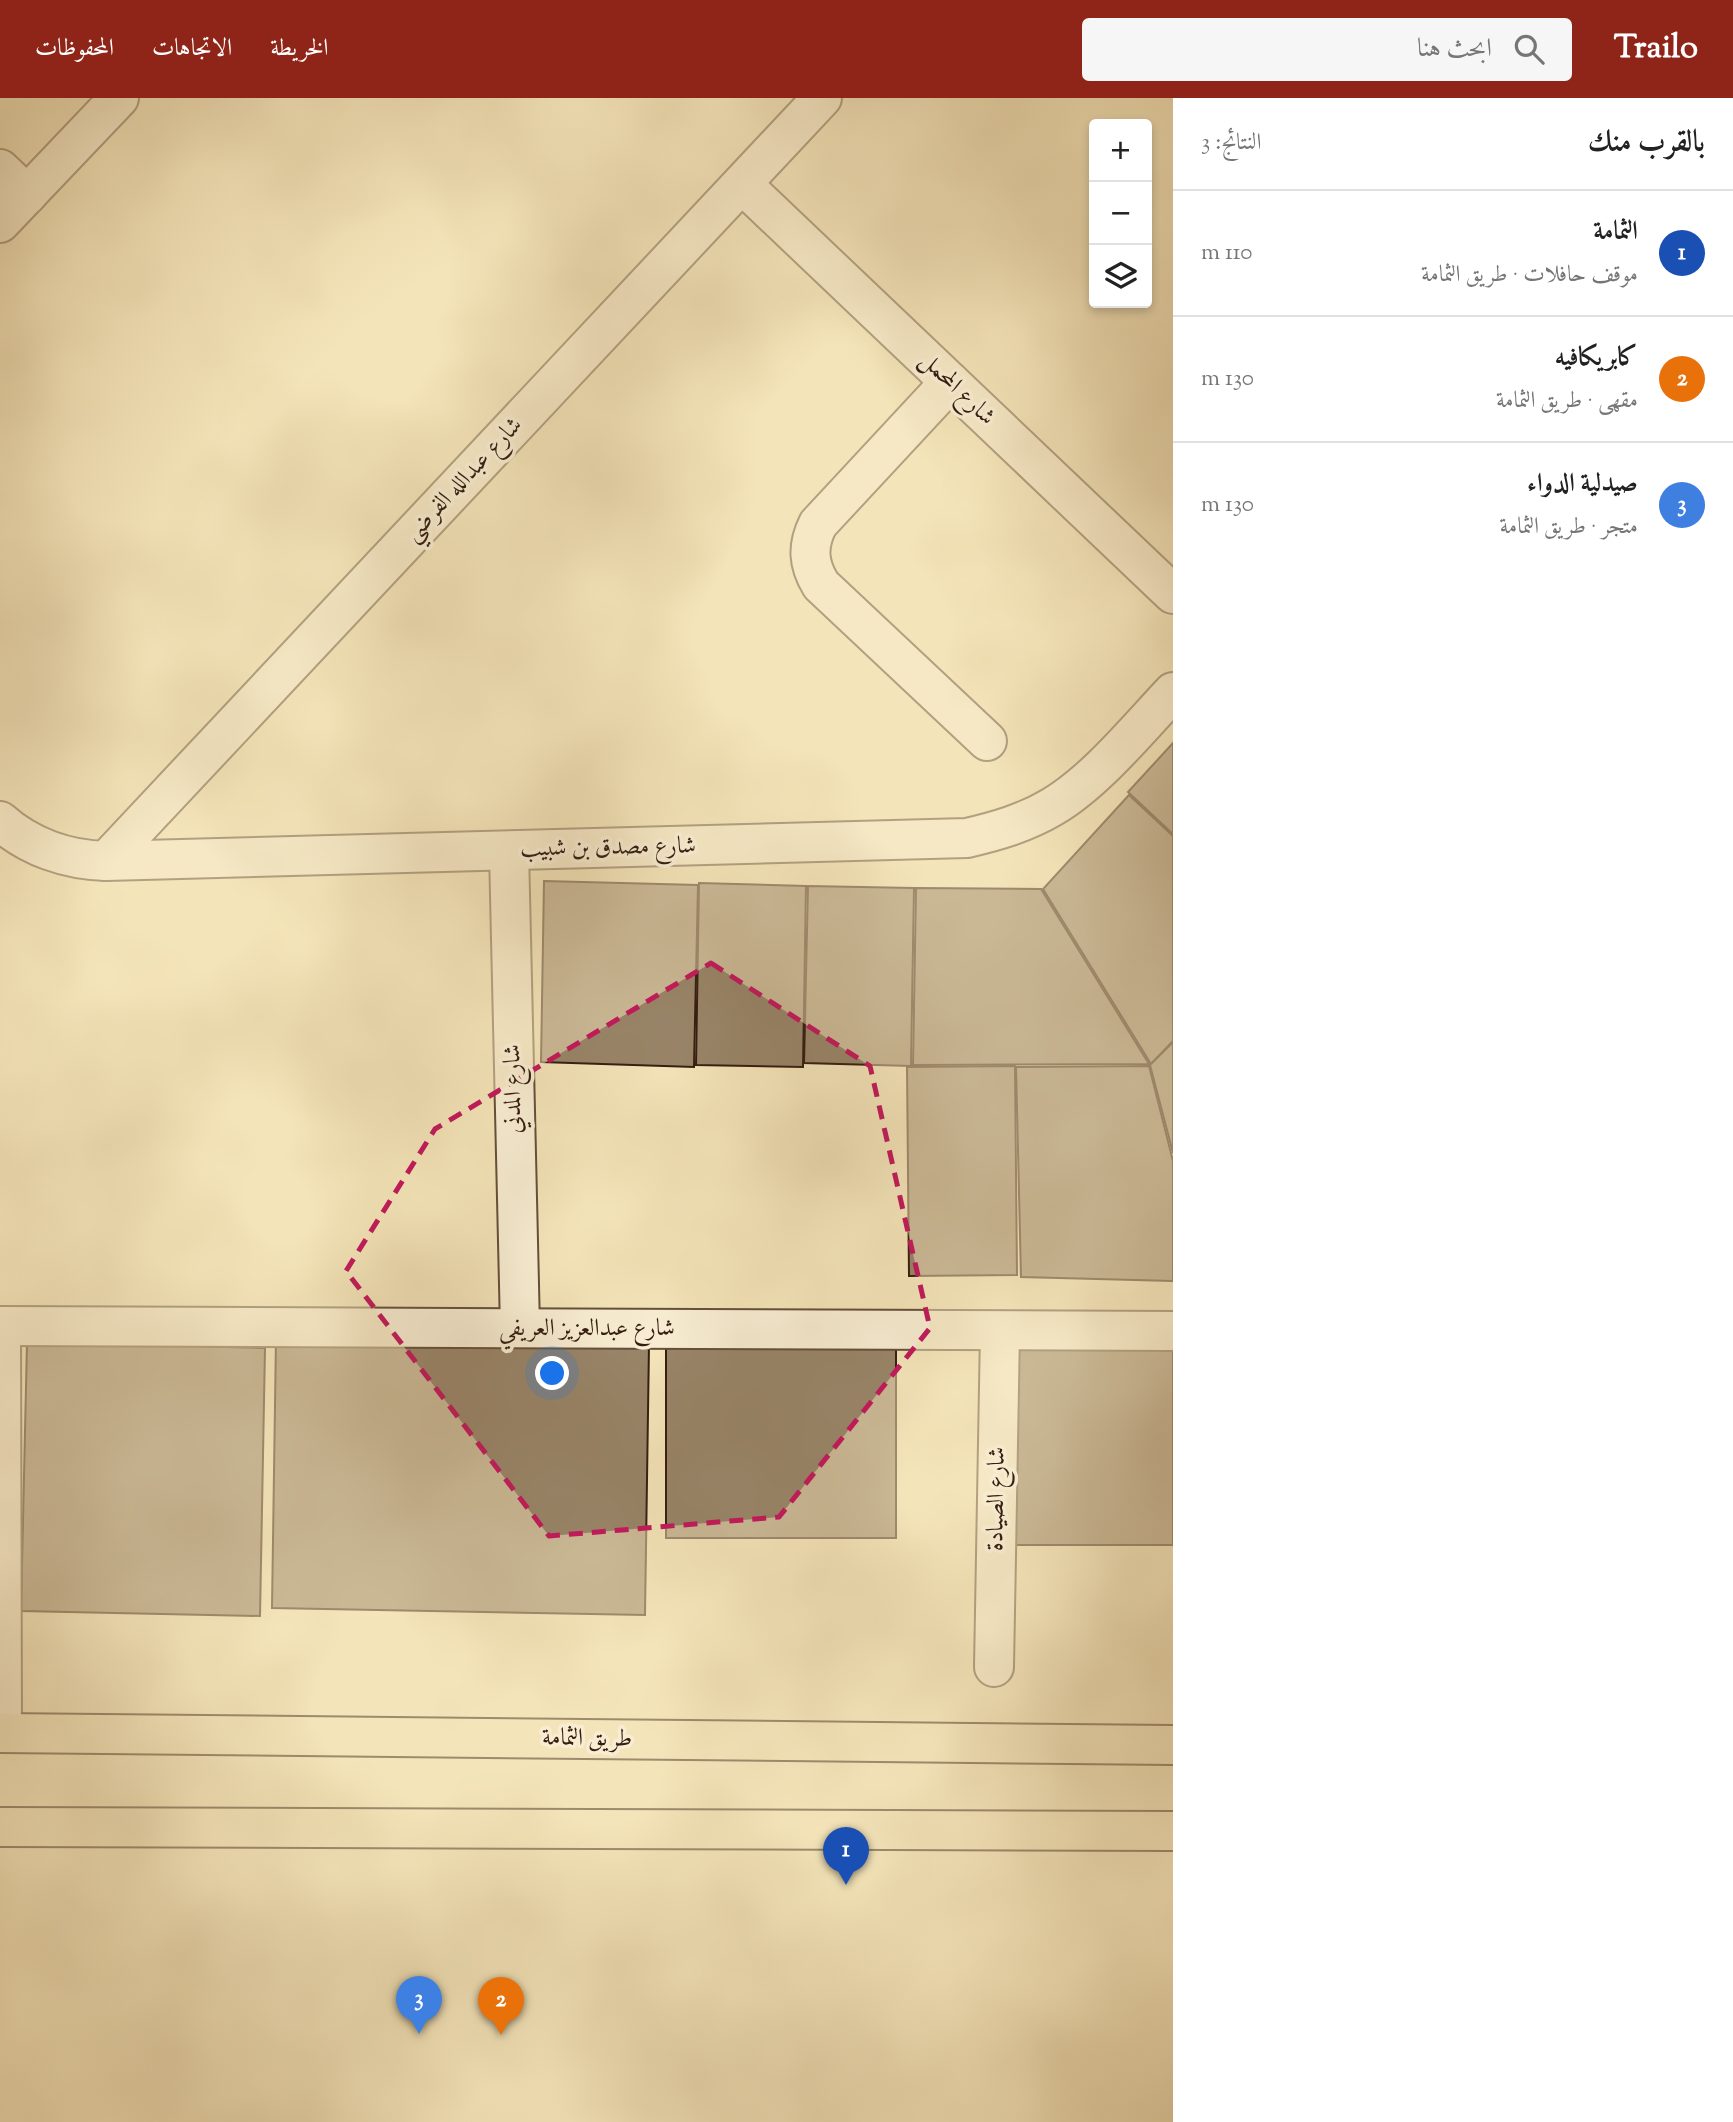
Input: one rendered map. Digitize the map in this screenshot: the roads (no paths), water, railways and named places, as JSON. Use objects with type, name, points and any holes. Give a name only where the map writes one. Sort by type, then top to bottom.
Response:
[{"type":"main road","name":"طريق الثمامة","points":[[1,1733],[1173,1745]]},
{"type":"main road","points":[[0,1827],[1173,1831]]},
{"type":"street","points":[[0,223],[119,98]]},
{"type":"street","name":"شارع عبدالله الفرضي","points":[[106,861],[822,98]]},
{"type":"street","points":[[0,169],[27,195]]},
{"type":"street","name":"شارع المحمل","points":[[741,184],[1173,594]]},
{"type":"street","points":[[950,382],[818,524],[809,548],[810,561],[821,585],[987,741]]},
{"type":"street","name":"شارع مصدق بن شبيب","points":[[0,821],[23,838],[43,848],[89,861],[967,838],[1021,823],[1053,807],[1082,786],[1173,692]]},
{"type":"street","name":"شارع المدني","points":[[509,851],[520,1328]]},
{"type":"street","points":[[1,1326],[1,1733]]},
{"type":"street","name":"شارع عبدالعزيز العريفي","points":[[1,1326],[1173,1331]]},
{"type":"street","name":"شارع الصيادة","points":[[995,1667],[1000,1331]]},
{"type":"street","points":[[0,1846],[152,1827]]},
{"type":"place","name":"الثمامة","points":[[846,1885]]},
{"type":"place","name":"صيدلية الدواء","points":[[419,2034]]},
{"type":"place","name":"كابريكافيه","points":[[501,2035]]}]
